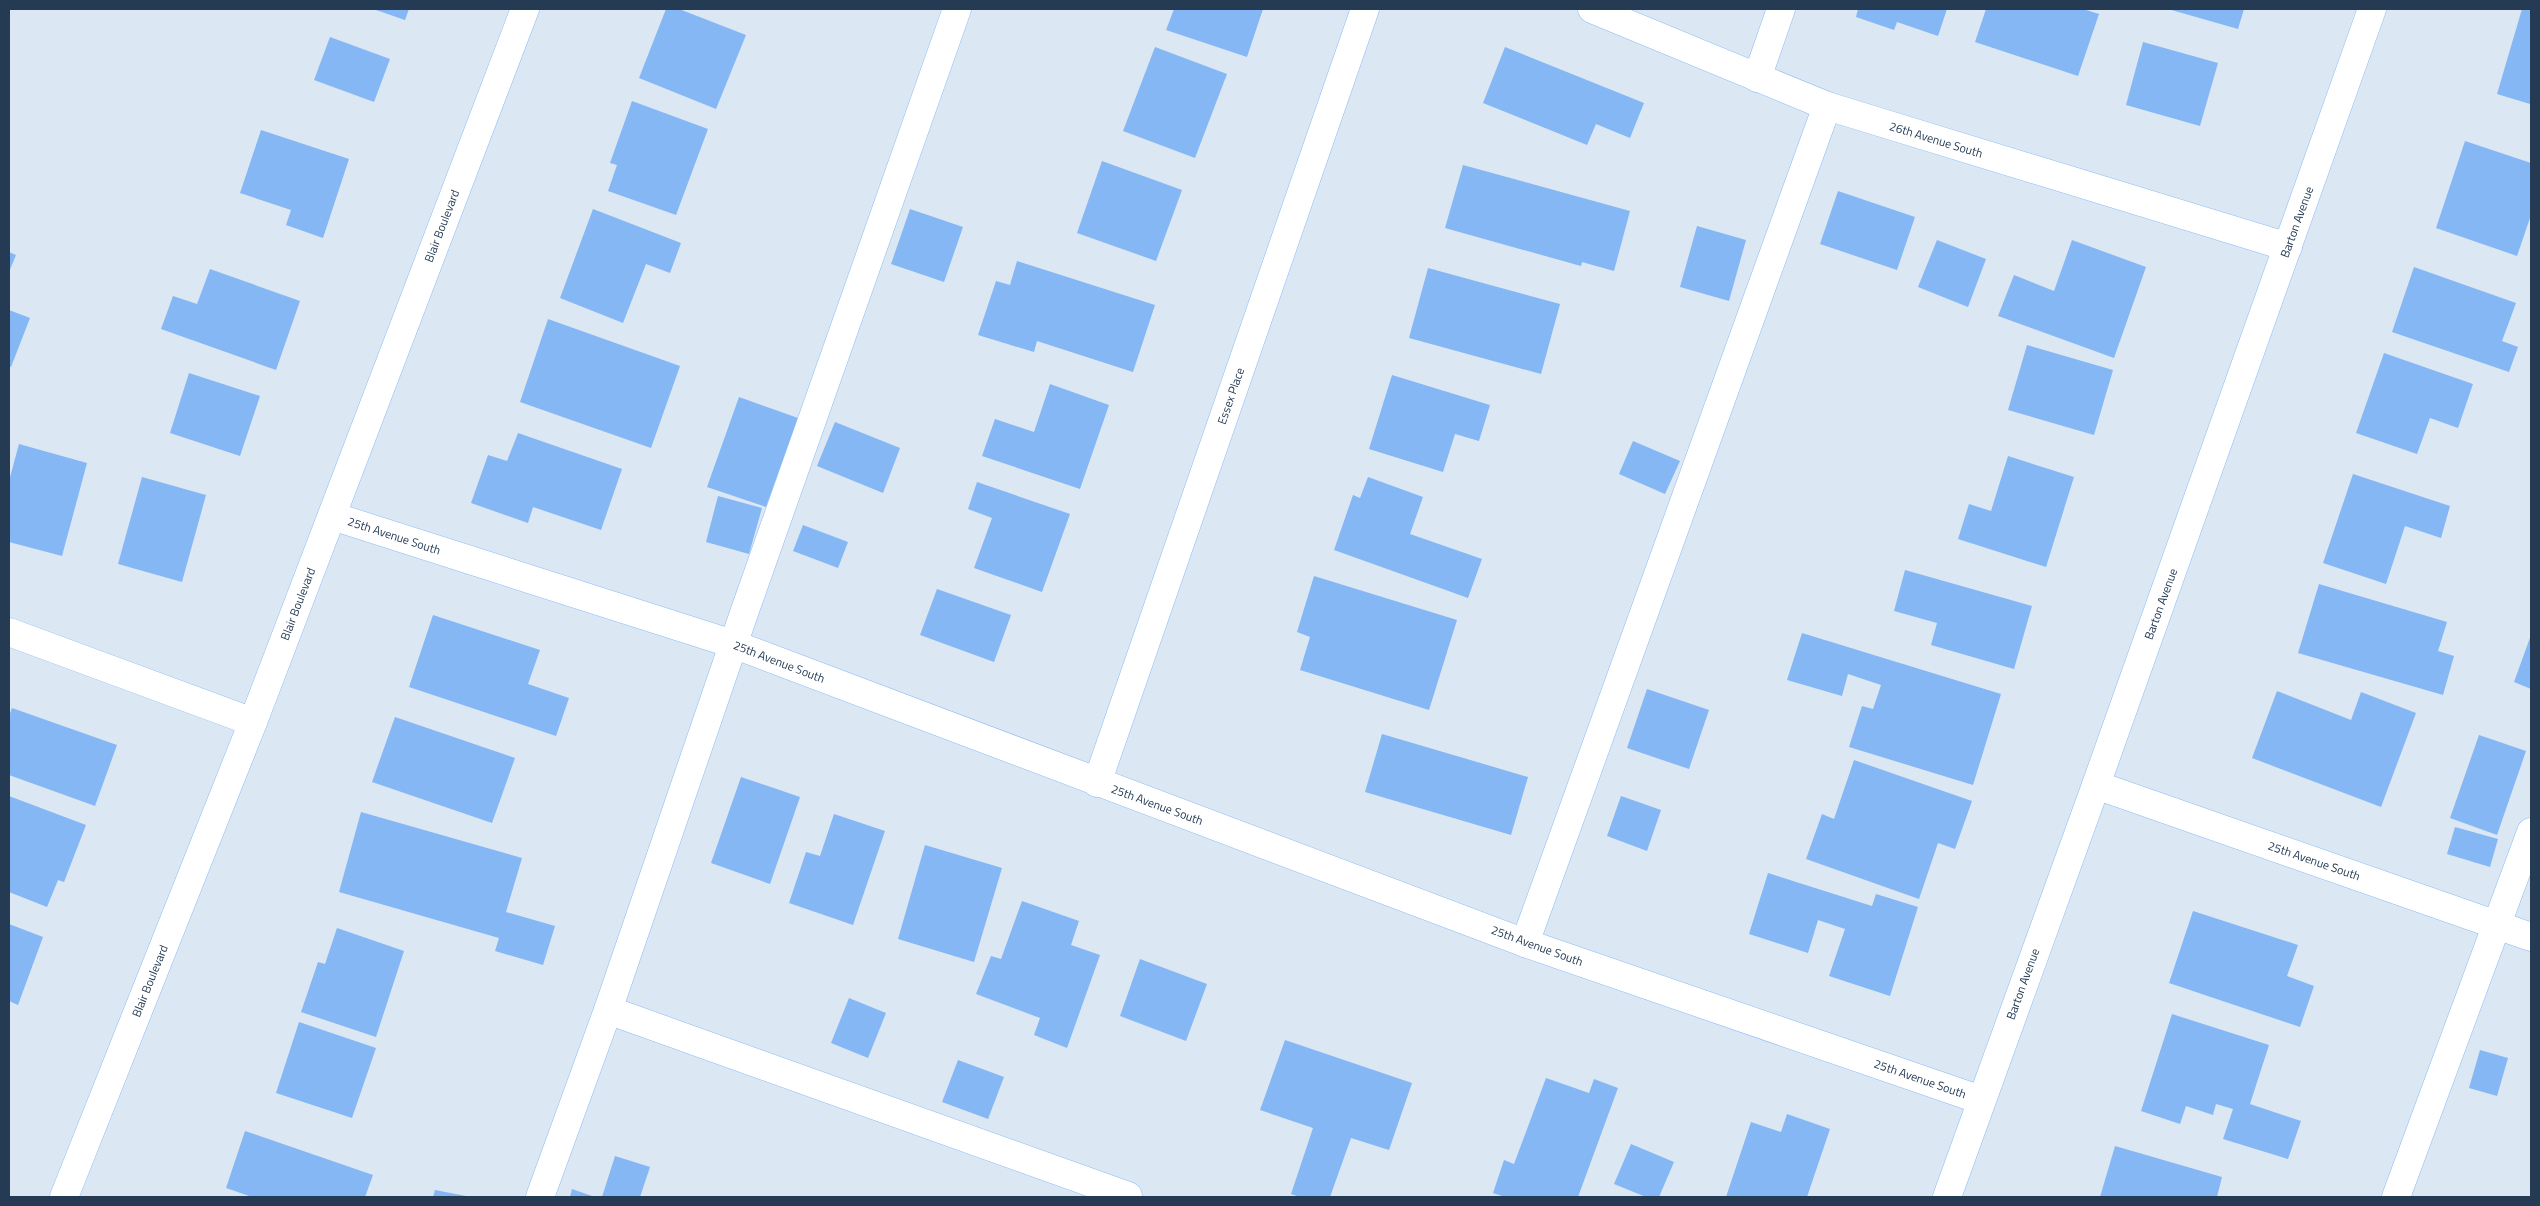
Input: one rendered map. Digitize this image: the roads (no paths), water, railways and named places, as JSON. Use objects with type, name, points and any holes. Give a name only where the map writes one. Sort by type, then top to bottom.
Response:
[{"type":"street","name":"Blair Boulevard","points":[[64,1197],[253,722],[525,9]]},
{"type":"street","points":[[540,1197],[608,1010],[733,644],[957,9]]},
{"type":"street","name":"Essex Place","points":[[1097,783],[1365,9]]},
{"type":"street","name":"26th Avenue South","points":[[1592,9],[1827,106],[2288,248]]},
{"type":"street","points":[[1757,78],[1781,9]]},
{"type":"street","name":"Barton Avenue","points":[[1947,1197],[1980,1100],[2096,785],[2372,9]]},
{"type":"street","points":[[1525,943],[1827,106]]},
{"type":"street","name":"25th Avenue South","points":[[332,516],[733,644],[1525,943],[1980,1100]]},
{"type":"street","points":[[9,632],[253,722]]},
{"type":"street","name":"25th Avenue South","points":[[2096,785],[2531,937]]},
{"type":"street","points":[[2396,1197],[2531,832]]},
{"type":"street","points":[[608,1010],[1128,1196]]}]
